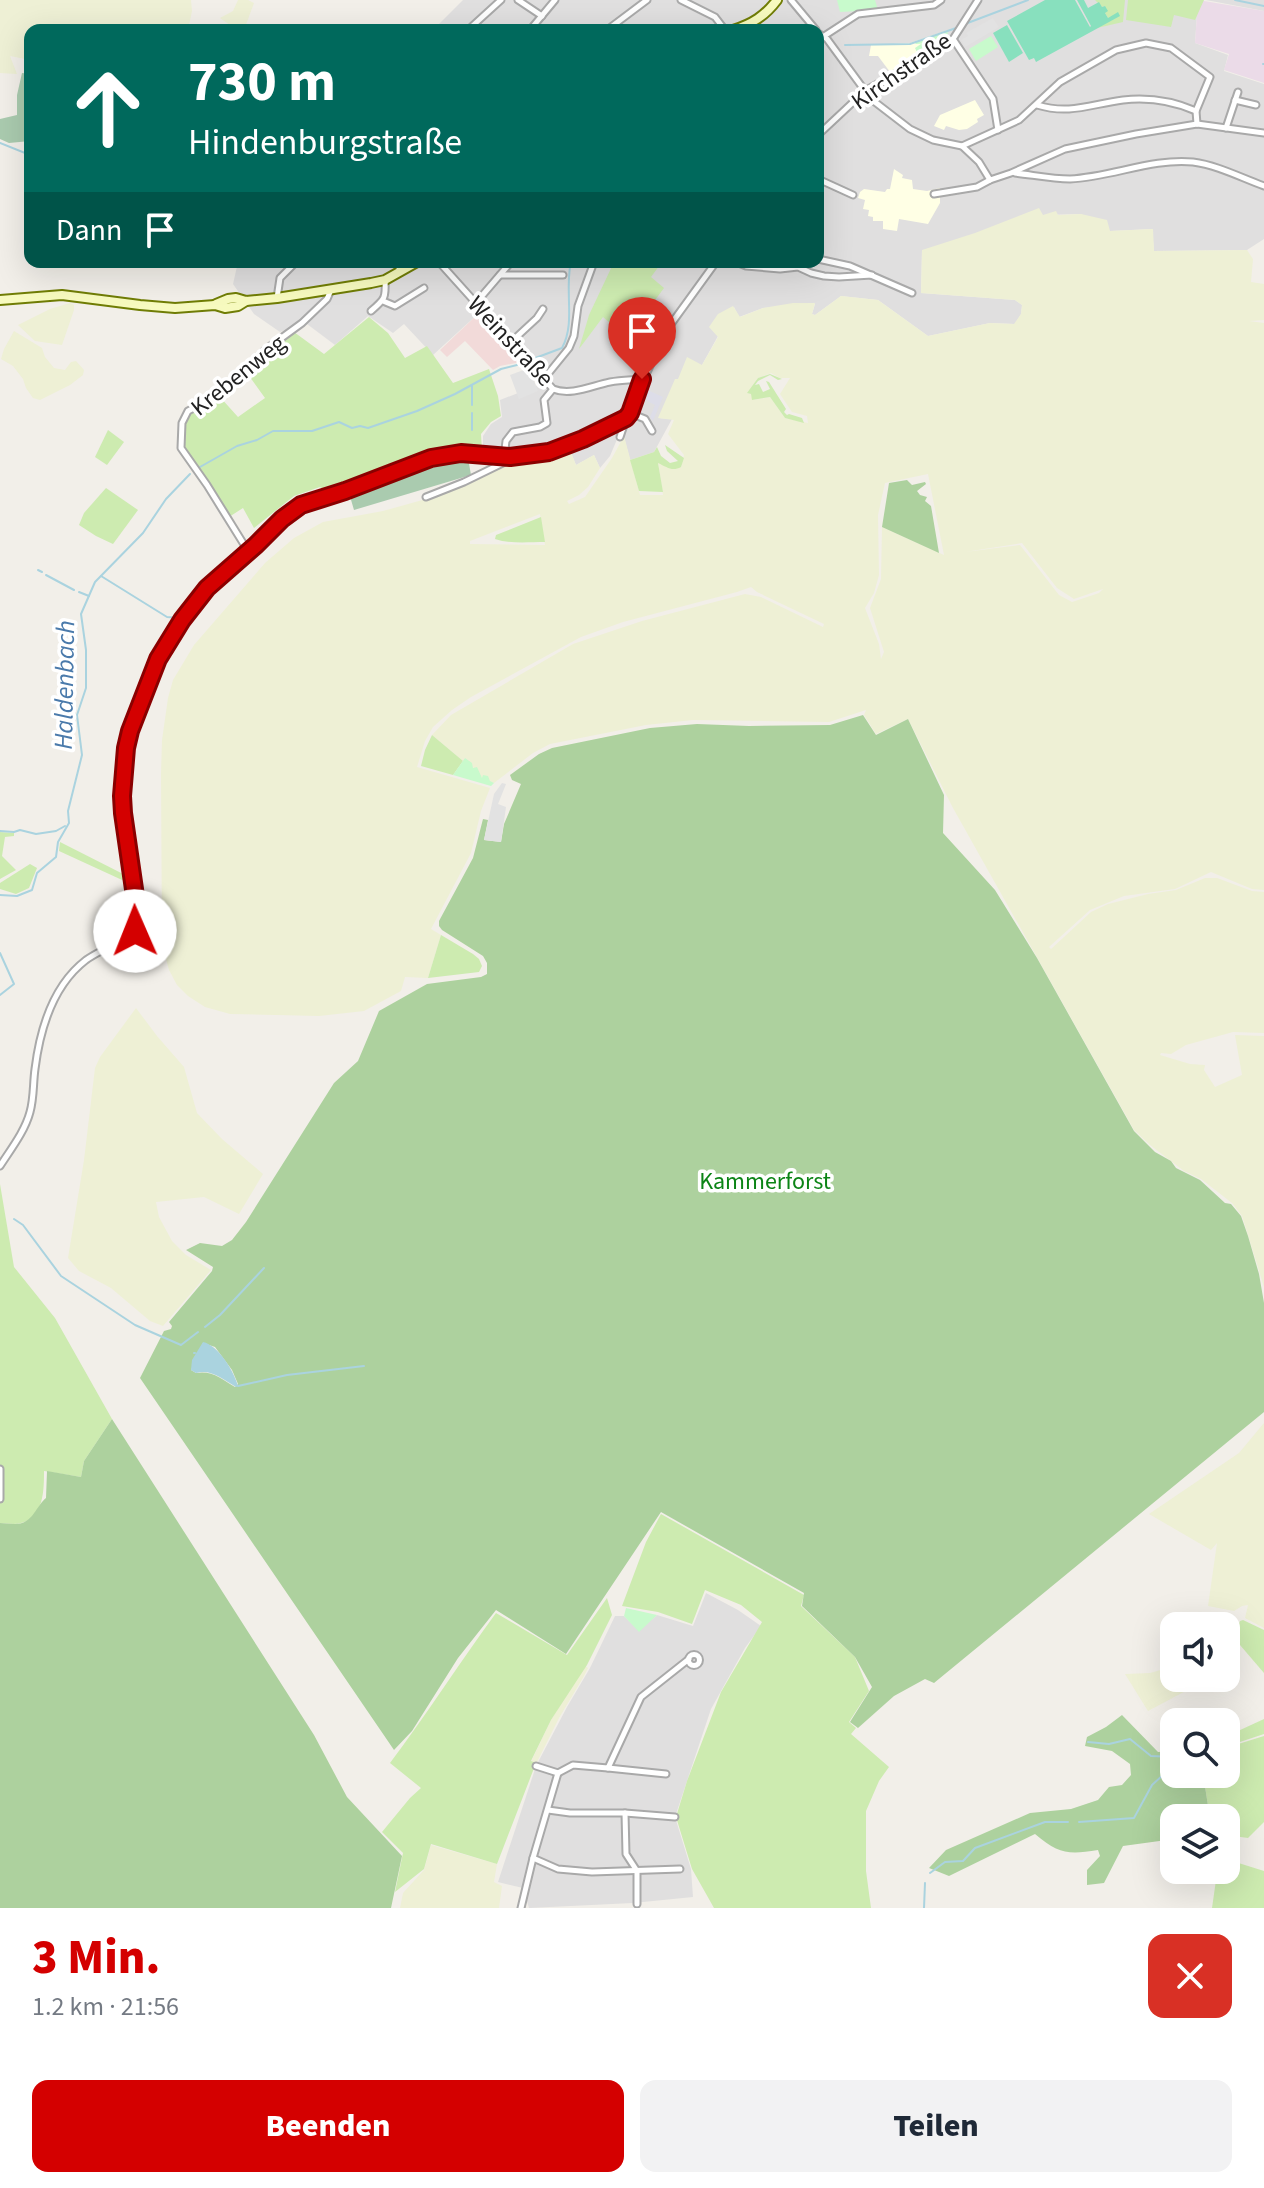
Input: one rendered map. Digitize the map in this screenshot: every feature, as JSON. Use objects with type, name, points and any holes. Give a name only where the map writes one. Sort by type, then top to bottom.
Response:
[{"type":"main road","points":[[757,24],[777,0]]},
{"type":"main road","points":[[0,300],[54,295],[166,307],[213,305],[225,308],[246,301],[385,280],[407,268]]},
{"type":"street","points":[[477,24],[501,0]]},
{"type":"street","points":[[518,0],[542,16]]},
{"type":"street","points":[[535,24],[555,0]]},
{"type":"street","points":[[615,24],[647,0]]},
{"type":"street","points":[[681,0],[715,17],[720,24]]},
{"type":"street","points":[[791,0],[810,24]]},
{"type":"street","points":[[824,32],[858,14],[934,5],[941,0]]},
{"type":"street","name":"Kirchstraße","points":[[824,129],[865,91],[953,39],[978,0]]},
{"type":"street","points":[[824,38],[871,99],[910,129],[933,140],[962,146],[979,162],[990,180]]},
{"type":"street","points":[[953,39],[993,99],[998,130]]},
{"type":"street","points":[[962,146],[1019,120],[1060,82],[1105,56],[1146,43],[1171,48],[1210,77],[1196,111],[1197,124]]},
{"type":"street","points":[[1226,128],[1238,92]]},
{"type":"street","points":[[1036,105],[1065,110],[1124,100],[1152,99],[1196,111]]},
{"type":"street","points":[[1235,100],[1256,105]]},
{"type":"street","points":[[934,194],[977,187],[1065,149],[1197,124],[1264,133]]},
{"type":"street","points":[[1011,173],[1070,179],[1180,162],[1197,163],[1264,186]]},
{"type":"street","points":[[824,182],[853,195]]},
{"type":"street","points":[[824,260],[850,266],[912,293]]},
{"type":"street","points":[[277,298],[280,278],[289,268]]},
{"type":"street","points":[[399,268],[402,271]]},
{"type":"street","name":"Weinstraße","points":[[444,268],[553,389],[572,392],[609,382],[642,379]]},
{"type":"street","points":[[475,304],[506,268]]},
{"type":"street","points":[[543,380],[569,348],[578,306],[592,268]]},
{"type":"street","points":[[620,437],[642,379],[666,331],[712,268]]},
{"type":"street","points":[[769,268],[792,268]]},
{"type":"street","points":[[800,268],[824,276],[872,275]]},
{"type":"street","points":[[500,275],[563,275]]},
{"type":"street","points":[[371,311],[386,295],[385,280]]},
{"type":"street","points":[[383,301],[395,306],[424,288]]},
{"type":"street","name":"Krebenweg","points":[[248,551],[181,448],[182,423],[188,411],[219,395],[265,350],[302,323],[327,299],[331,290]]},
{"type":"street","points":[[510,343],[543,309]]},
{"type":"street","points":[[426,497],[505,462],[506,441],[513,432],[547,423],[544,400],[553,389]]},
{"type":"street","points":[[0,1166],[30,1112],[39,1044],[53,1001],[84,962],[130,937],[135,931],[137,910],[123,813],[123,767],[130,731],[163,650],[207,588],[291,510],[431,458],[461,453],[507,457],[549,452],[583,439],[628,415],[645,419],[652,431]]},
{"type":"street","points":[[0,1469],[0,1499]]},
{"type":"street","points":[[608,1768],[641,1697],[689,1659]]},
{"type":"street","points":[[536,1766],[558,1773],[573,1765],[666,1774]]},
{"type":"street","points":[[521,1908],[558,1773]]},
{"type":"street","points":[[548,1810],[675,1817]]},
{"type":"street","points":[[625,1813],[626,1854],[637,1871],[637,1904]]},
{"type":"street","points":[[533,1858],[558,1869],[592,1872],[680,1869]]},
{"type":"shaded area","points":[[0,0],[191,0],[189,24],[24,24],[24,59],[10,56],[17,74],[0,73]]},
{"type":"shaded area","points":[[238,0],[254,3],[246,24],[228,24],[220,18],[233,11]]},
{"type":"shaded area","points":[[463,0],[1198,0],[1195,43],[1228,55],[1224,71],[1264,84],[1264,239],[1247,250],[1154,251],[1152,229],[1110,231],[1081,214],[1043,215],[922,251],[921,293],[1015,300],[1022,305],[1015,324],[990,323],[928,336],[878,300],[841,296],[815,315],[812,314],[815,304],[763,308],[739,317],[734,307],[702,365],[678,379],[659,418],[672,419],[654,452],[630,460],[624,437],[618,437],[610,456],[600,468],[594,455],[576,465],[567,443],[509,454],[483,450],[483,436],[491,424],[502,417],[500,400],[541,384],[480,312],[433,355],[404,324],[393,333],[368,316],[335,345],[307,324],[280,332],[254,314],[233,284],[237,268],[824,268],[824,24],[439,24]]},
{"type":"shaded area","points":[[1198,0],[1264,11],[1264,83],[1224,70],[1229,54],[1195,43]]},
{"type":"shaded area","points":[[1206,0],[1264,0],[1264,11]]},
{"type":"shaded area","points":[[993,18],[999,27],[965,47],[961,40],[968,36],[966,33]]},
{"type":"shaded area","points":[[948,30],[945,40],[937,46],[921,55],[917,53],[890,72],[878,56],[869,56],[871,45],[910,43]]},
{"type":"shaded area","points":[[24,73],[24,142],[9,143],[0,139],[0,119],[17,115],[17,95]]},
{"type":"shaded area","points":[[975,100],[984,115],[967,129],[946,126],[944,130],[934,126],[940,115]]},
{"type":"shaded area","points":[[894,169],[903,175],[902,178],[912,180],[913,189],[927,191],[940,188],[940,203],[928,224],[899,219],[897,231],[883,229],[883,221],[873,221],[873,217],[868,216],[869,210],[863,209],[865,200],[858,198],[860,192],[864,189],[885,192],[890,189]]},
{"type":"shaded area","points":[[1039,208],[1043,215],[1056,211],[1058,215],[1081,214],[1107,220],[1110,231],[1153,229],[1154,251],[1247,250],[1253,259],[1251,282],[1264,284],[1264,320],[1249,321],[1264,323],[1264,890],[1252,889],[1211,872],[1175,889],[1124,896],[1090,910],[1049,947],[1051,949],[1091,912],[1108,904],[1176,890],[1205,878],[1217,878],[1252,891],[1264,892],[1264,1033],[1233,1032],[1160,1055],[1205,1065],[1204,1070],[1215,1087],[1242,1075],[1235,1035],[1264,1036],[1264,1287],[1242,1216],[1232,1203],[1201,1179],[1184,1171],[1134,1130],[953,808],[908,719],[876,734],[864,715],[866,710],[829,722],[693,720],[646,725],[550,744],[494,783],[482,778],[465,758],[463,761],[432,735],[451,715],[573,644],[642,621],[745,594],[761,597],[823,627],[824,624],[751,587],[623,622],[581,637],[471,697],[433,727],[417,767],[490,788],[471,853],[431,929],[441,935],[428,978],[405,977],[401,991],[364,1011],[319,1016],[230,1014],[205,1007],[177,985],[162,944],[161,774],[168,698],[173,680],[194,645],[265,563],[294,538],[323,522],[383,511],[444,494],[520,460],[569,447],[576,465],[594,455],[600,468],[588,487],[567,501],[569,504],[585,497],[624,436],[640,495],[663,495],[658,462],[681,467],[684,455],[668,434],[674,420],[658,418],[687,357],[702,365],[718,337],[709,327],[718,314],[733,306],[740,317],[763,308],[815,303],[812,314],[815,315],[841,296],[878,300],[928,336],[990,323],[1014,324],[1021,314],[1022,305],[1015,300],[921,293],[922,250]],"holes":[[[771,373],[780,378],[790,378],[780,394],[792,412],[807,416],[808,423],[785,418],[770,397],[753,400],[748,393],[758,378]],[[928,474],[944,555],[882,527],[881,579],[870,608],[884,652],[881,659],[879,644],[865,608],[874,593],[879,575],[878,515],[885,483]],[[540,514],[545,545],[470,544],[470,541]],[[1022,543],[1057,588],[1074,599],[1103,589],[1072,602],[1059,595],[1020,545],[965,552]]]},
{"type":"shaded area","points":[[70,303],[74,305],[74,310],[62,345],[35,341],[18,325],[50,309]]},
{"type":"shaded area","points":[[479,313],[521,362],[493,370],[465,341],[447,357],[440,350]]},
{"type":"shaded area","points":[[14,331],[42,348],[54,368],[65,370],[76,361],[84,370],[83,375],[40,400],[33,398],[13,366],[1,359]]},
{"type":"shaded area","points":[[529,368],[538,391],[519,399],[510,375]]},
{"type":"shaded area","points":[[643,388],[663,397],[653,421],[650,417],[655,405],[642,396]]},
{"type":"shaded area","points":[[468,458],[471,475],[354,510],[349,493],[423,468]]},
{"type":"shaded area","points":[[502,783],[506,784],[498,804],[506,807],[501,842],[484,840],[494,794]]},
{"type":"shaded area","points":[[136,1008],[184,1067],[197,1113],[263,1174],[239,1214],[204,1197],[156,1202],[159,1217],[172,1241],[186,1255],[211,1270],[163,1326],[150,1321],[111,1288],[79,1271],[68,1258],[95,1068]]},
{"type":"shaded area","points":[[1264,1423],[1264,1628],[1245,1618],[1248,1605],[1234,1611],[1208,1606],[1217,1543],[1211,1550],[1149,1514],[1239,1453]]},
{"type":"shaded area","points":[[706,1593],[761,1626],[711,1709],[675,1817],[691,1869],[693,1897],[529,1908],[523,1888],[498,1882],[536,1766],[615,1616],[624,1616],[639,1631],[657,1615],[693,1626]]},
{"type":"shaded area","points":[[585,1666],[588,1668],[584,1676],[537,1762],[531,1762],[551,1720]]},
{"type":"shaded area","points":[[1160,1670],[1160,1692],[1184,1692],[1148,1711],[1125,1674]]},
{"type":"shaded area","points":[[431,1845],[497,1864],[494,1882],[502,1886],[499,1908],[400,1908],[403,1893],[424,1870]]},
{"type":"green space","points":[[837,0],[875,0],[878,10],[840,12]]},
{"type":"green space","points":[[1045,0],[1075,0],[1090,27],[1077,0],[1084,0],[1088,8],[1099,2],[1108,11],[1105,13],[1108,18],[1118,12],[1120,16],[1036,62],[1034,58],[1029,60],[1007,21]]},
{"type":"green space","points":[[1095,0],[1125,0],[1123,22],[1097,28],[1119,16],[1108,18],[1105,6],[1102,7]]},
{"type":"green space","points":[[1128,0],[1204,0],[1195,20],[1174,15],[1171,27],[1126,20]]},
{"type":"green space","points":[[1007,25],[1023,53],[1009,62],[993,33]]},
{"type":"green space","points":[[948,30],[940,44],[917,52],[915,48],[930,43],[914,42]]},
{"type":"green space","points":[[991,36],[998,47],[976,61],[969,49]]},
{"type":"green space","points":[[611,268],[658,268],[651,277],[664,288],[644,315],[628,302],[610,323],[603,317],[579,349],[589,315]]},
{"type":"green space","points":[[369,317],[388,333],[405,358],[427,346],[453,383],[489,369],[501,416],[481,434],[482,451],[425,455],[331,494],[320,487],[294,496],[254,528],[243,508],[229,517],[183,446],[184,424],[190,414],[220,397],[238,417],[265,398],[247,373],[271,348],[294,332],[324,354]]},
{"type":"green space","points":[[770,374],[782,379],[770,375],[755,385],[759,384],[763,392],[770,389],[766,381],[769,382],[786,409],[784,412],[802,418],[804,423],[785,418],[770,397],[752,400],[751,394],[747,393],[758,378]]},
{"type":"green space","points":[[108,430],[124,442],[107,465],[95,457]]},
{"type":"green space","points":[[665,445],[684,458],[681,467],[672,469],[658,463],[663,492],[639,491],[630,460],[654,452],[657,447],[661,456],[670,463],[678,461]]},
{"type":"green space","points":[[907,480],[912,485],[926,484],[917,491],[927,497],[925,501],[931,506],[939,553],[882,527],[889,483]]},
{"type":"green space","points":[[106,488],[138,510],[113,544],[79,525],[84,513]]},
{"type":"green space","points":[[541,517],[545,542],[495,539],[496,535]]},
{"type":"green space","name":"Kammerforst","points":[[863,715],[876,735],[908,719],[944,795],[943,833],[995,890],[1037,958],[1134,1131],[1155,1152],[1171,1161],[1176,1168],[1200,1180],[1225,1203],[1231,1204],[1241,1216],[1259,1274],[1264,1303],[1264,1412],[934,1683],[925,1679],[894,1696],[858,1728],[850,1722],[872,1687],[855,1657],[802,1606],[804,1593],[661,1512],[566,1654],[496,1610],[458,1658],[412,1731],[394,1750],[140,1378],[164,1331],[171,1329],[169,1322],[212,1271],[213,1267],[186,1250],[200,1243],[222,1246],[232,1240],[334,1083],[358,1061],[379,1011],[427,984],[487,974],[483,956],[442,930],[439,921],[473,858],[483,819],[488,820],[484,840],[501,842],[504,824],[521,784],[512,780],[510,775],[552,748],[650,728],[697,724],[830,725]],"holes":[[[203,1343],[215,1347],[232,1370],[238,1384],[235,1387],[212,1374],[191,1370]]]},
{"type":"green space","points":[[432,735],[463,761],[453,775],[421,766]]},
{"type":"green space","points":[[465,758],[473,768],[477,767],[482,778],[483,775],[488,776],[494,783],[491,786],[453,775]]},
{"type":"green space","points":[[0,832],[14,833],[14,836],[5,837],[2,856],[16,870],[0,879]]},
{"type":"green space","points":[[60,842],[133,879],[133,885],[59,851]]},
{"type":"green space","points":[[30,864],[37,868],[29,888],[16,894],[0,889],[0,883]]},
{"type":"green space","points":[[441,935],[479,959],[482,966],[479,972],[428,978]]},
{"type":"green space","points":[[0,1184],[14,1267],[55,1318],[112,1419],[84,1461],[81,1477],[44,1471],[43,1494],[38,1509],[29,1520],[16,1524],[0,1523]]},
{"type":"green space","points":[[112,1419],[314,1735],[347,1797],[402,1856],[391,1908],[0,1908],[0,1523],[22,1523],[33,1515],[46,1498],[47,1471],[81,1477],[84,1461]]},
{"type":"green space","points":[[661,1514],[804,1595],[801,1606],[855,1657],[869,1691],[849,1722],[856,1728],[851,1734],[889,1767],[866,1811],[866,1871],[871,1908],[714,1908],[692,1869],[676,1817],[721,1692],[762,1622],[741,1605],[705,1590],[692,1624],[658,1612],[622,1606],[646,1542]]},
{"type":"green space","points":[[607,1598],[612,1615],[587,1665],[551,1720],[531,1761],[536,1763],[497,1864],[431,1844],[424,1869],[395,1892],[403,1853],[382,1832],[421,1788],[390,1763],[496,1613],[567,1655]]},
{"type":"green space","points":[[626,1608],[657,1615],[639,1632],[624,1616]]},
{"type":"green space","points":[[1240,1621],[1264,1630],[1264,1673],[1240,1645]]},
{"type":"green space","points":[[1122,1715],[1160,1752],[1160,1788],[1205,1788],[1208,1804],[1160,1804],[1160,1841],[1123,1846],[1104,1883],[1087,1885],[1087,1870],[1100,1856],[1098,1850],[1064,1851],[1035,1834],[949,1876],[929,1868],[946,1850],[1030,1813],[1071,1809],[1098,1800],[1109,1787],[1122,1785],[1131,1775],[1130,1764],[1112,1751],[1085,1746],[1087,1737]]},
{"type":"green space","points":[[1264,1719],[1264,1734],[1240,1742],[1240,1730]]},
{"type":"green space","points":[[1264,1736],[1264,1822],[1248,1838],[1240,1837],[1240,1804],[1208,1804],[1205,1788],[1240,1788],[1240,1743]]},
{"type":"green space","points":[[1240,1863],[1264,1871],[1264,1908],[1212,1908],[1215,1884],[1240,1884]]},
{"type":"water","points":[[203,1342],[225,1360],[238,1386],[212,1374],[191,1370],[192,1360]]},
{"type":"waterway","name":"Haldenbach","points":[[965,24],[1028,0]]},
{"type":"waterway","name":"Haldenbach","points":[[1235,0],[1264,6]]},
{"type":"waterway","name":"Haldenbach","points":[[845,45],[910,44],[959,27]]},
{"type":"waterway","points":[[0,143],[24,153]]},
{"type":"waterway","name":"Haldenbach","points":[[530,360],[562,348],[568,328],[570,268]]},
{"type":"waterway","name":"Haldenbach","points":[[200,467],[237,446],[273,431],[312,431],[339,422],[352,428],[368,428],[417,411],[501,369],[525,363]]},
{"type":"waterway","points":[[472,386],[472,405]]},
{"type":"waterway","points":[[472,413],[472,430]]},
{"type":"waterway","name":"Haldenbach","points":[[0,895],[17,896],[32,890],[37,873],[56,857],[58,842],[69,823],[68,811],[82,755],[77,715],[86,688],[86,650],[81,614],[95,582],[143,533],[166,499],[190,474]]},
{"type":"waterway","points":[[38,570],[42,572]]},
{"type":"waterway","points":[[46,575],[74,590]]},
{"type":"waterway","points":[[101,576],[167,617],[179,618]]},
{"type":"waterway","points":[[79,592],[89,596]]},
{"type":"waterway","points":[[0,831],[20,830],[36,834],[56,831],[65,826]]},
{"type":"waterway","name":"Haldenbach","points":[[0,953],[14,984],[0,995]]},
{"type":"waterway","points":[[14,1219],[23,1225],[61,1276],[135,1325],[181,1345],[198,1332]]},
{"type":"waterway","points":[[205,1327],[264,1268]]},
{"type":"waterway","points":[[238,1386],[287,1375],[364,1366]]},
{"type":"waterway","points":[[1088,1742],[1109,1744],[1130,1739],[1151,1756],[1160,1756]]},
{"type":"waterway","points":[[1079,1822],[1134,1818],[1152,1785],[1160,1778]]},
{"type":"waterway","points":[[930,1873],[945,1862],[963,1861],[975,1848],[1045,1822],[1068,1822]]},
{"type":"waterway","points":[[924,1908],[925,1883]]},
{"type":"route","points":[[135,931],[137,910],[122,796],[126,748],[158,659],[207,588],[291,510],[301,505],[446,454],[510,457],[549,452],[626,418],[642,379]]}]
